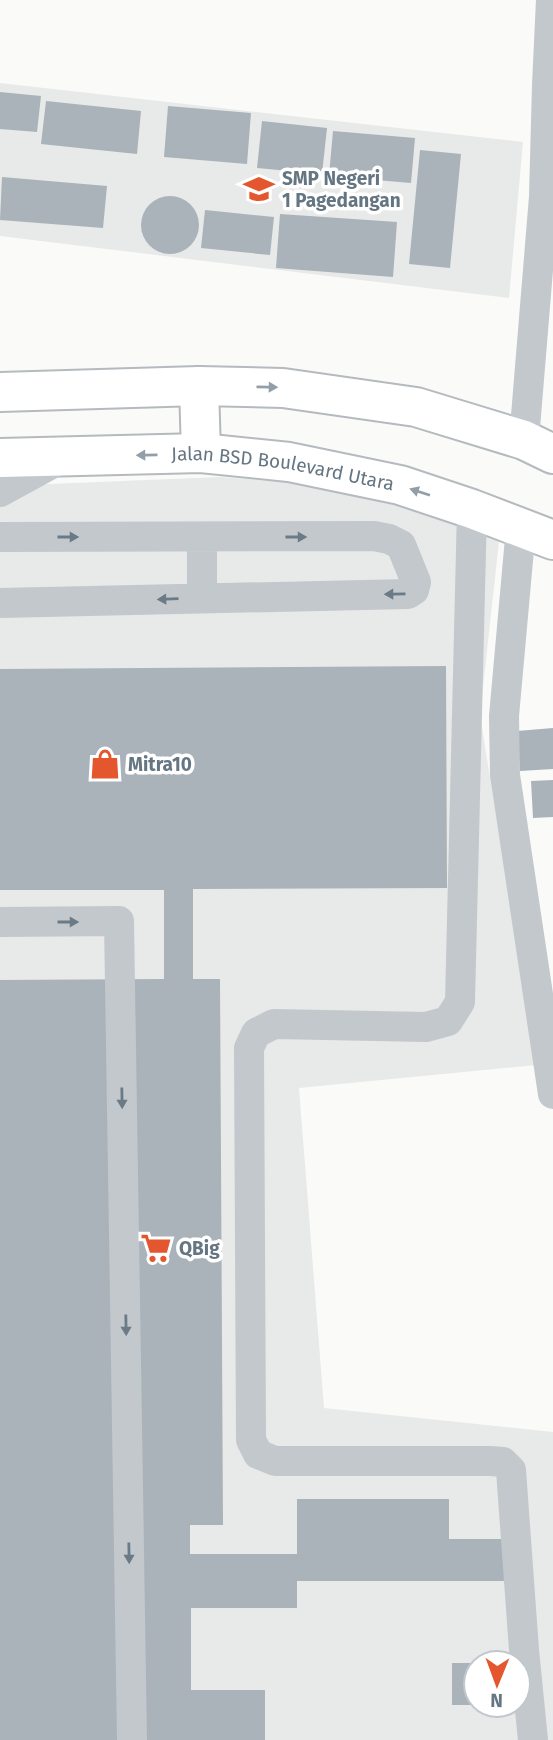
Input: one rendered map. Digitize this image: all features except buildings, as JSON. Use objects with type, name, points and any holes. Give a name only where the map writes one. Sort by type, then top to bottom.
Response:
[{"type":"main road","points":[[199,386],[201,453]]},
{"type":"main road","points":[[0,392],[199,386],[283,388],[416,407],[538,447]]},
{"type":"main road","name":"Jalan BSD Boulevard Utara","points":[[0,458],[201,453],[289,462],[400,485],[537,533]]},
{"type":"street","points":[[538,447],[551,0]]},
{"type":"street","points":[[0,492],[64,456]]},
{"type":"street","points":[[472,509],[460,1002],[448,1021],[426,1027],[274,1024],[256,1033],[249,1048],[251,1440],[258,1454],[275,1461],[490,1461],[503,1462],[511,1470],[533,1740]]},
{"type":"street","points":[[537,533],[503,716],[505,775],[545,989],[553,1094]]},
{"type":"street","points":[[0,537],[374,536],[390,539],[401,545],[416,583],[414,590],[408,594],[0,603]]},
{"type":"street","points":[[202,537],[202,598]]},
{"type":"street","points":[[0,922],[119,921],[132,1740]]},
{"type":"shaded area","name":"SMP Negeri 1 Pagedangan","points":[[0,83],[523,142],[509,298],[0,236]]},
{"type":"shaded area","name":"QBig","points":[[219,477],[338,486],[500,532],[480,715],[536,1065],[299,1088],[324,1408],[553,1432],[553,1740],[0,1740],[0,486]]},
{"type":"place","name":"SMP Negeri 1 Pagedangan","points":[[259,189]]},
{"type":"place","name":"Mitra10","points":[[105,764]]},
{"type":"place","name":"QBig","points":[[156,1248]]}]
